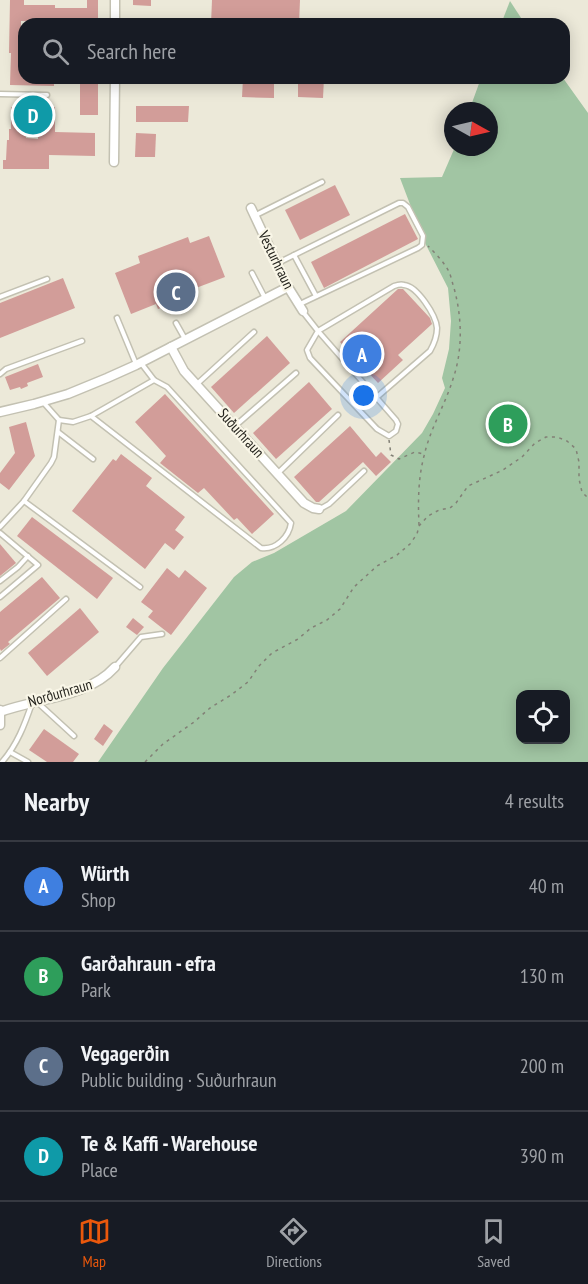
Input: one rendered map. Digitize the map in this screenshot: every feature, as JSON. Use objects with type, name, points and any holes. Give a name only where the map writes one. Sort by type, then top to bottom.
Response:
[{"type":"street","points":[[115,0],[115,18]]},
{"type":"street","points":[[114,84],[114,162]]},
{"type":"street","name":"Vesturhraun","points":[[253,212],[288,287],[301,308]]},
{"type":"street","points":[[0,411],[42,402],[86,387],[171,347],[288,287]]},
{"type":"street","name":"Suðurhraun","points":[[171,347],[184,371],[304,503],[320,509]]},
{"type":"street","name":"Norðurhraun","points":[[0,711],[85,688],[102,680],[115,667]]},
{"type":"street","points":[[0,711],[0,724]]},
{"type":"lane","points":[[0,94],[47,95]]},
{"type":"lane","points":[[253,212],[322,182]]},
{"type":"lane","points":[[277,263],[399,203],[408,207],[423,237],[418,248],[316,296],[301,308],[318,331],[396,420],[398,424],[396,431],[389,436],[378,429],[310,358],[307,350],[318,331],[394,286],[404,285],[411,288],[431,308],[437,330],[430,351],[377,397]]},
{"type":"lane","points":[[294,255],[316,296]]},
{"type":"lane","points":[[252,273],[265,298]]},
{"type":"lane","points":[[0,297],[46,279]]},
{"type":"lane","points":[[91,416],[261,548],[268,549],[276,546],[290,530],[291,523],[167,387],[154,380],[138,363],[117,318]]},
{"type":"lane","points":[[176,322],[185,339]]},
{"type":"lane","points":[[197,385],[254,332]]},
{"type":"lane","points":[[0,374],[6,369],[82,341]]},
{"type":"lane","points":[[235,426],[296,372]]},
{"type":"lane","points":[[42,402],[59,420],[73,422],[91,416],[154,380]]},
{"type":"lane","points":[[278,473],[338,415]]},
{"type":"lane","points":[[0,527],[24,501],[51,463],[54,457],[59,420]]},
{"type":"lane","points":[[58,431],[93,459]]},
{"type":"lane","points":[[320,509],[329,504],[364,471]]},
{"type":"lane","points":[[24,501],[140,587]]},
{"type":"lane","points":[[0,533],[38,565],[0,597]]},
{"type":"lane","points":[[0,581],[18,567],[27,556]]},
{"type":"lane","points":[[0,658],[66,600]]},
{"type":"lane","points":[[115,667],[141,637],[162,634]]},
{"type":"lane","points":[[3,761],[25,726],[34,702],[74,736]]},
{"type":"lane","points":[[10,752],[28,762]]},
{"type":"path","points":[[145,762],[163,744],[248,682],[272,653],[298,639],[310,628],[327,620],[340,609],[354,587],[377,566],[397,555],[410,544],[417,534],[420,476],[424,454],[454,377],[461,330],[458,301],[450,272],[423,241]]},
{"type":"path","points":[[389,436],[391,454],[399,459],[415,452],[424,454]]},
{"type":"path","points":[[419,526],[428,516],[439,510],[450,508],[468,486],[503,470],[522,457],[535,443],[546,437],[557,437],[567,441],[576,449],[582,492],[588,498]]},
{"type":"green space","points":[[510,1],[521,18],[503,18]]},
{"type":"green space","points":[[479,84],[567,84],[588,113],[588,762],[98,762],[163,668],[234,577],[252,562],[274,553],[346,511],[422,433],[445,388],[442,378],[449,349],[451,321],[448,288],[424,241],[400,178],[442,177],[451,156],[498,156],[498,102],[472,102]]},
{"type":"building","points":[[10,0],[24,0],[24,5],[87,8],[87,0],[98,0],[98,18],[18,18],[18,84],[54,84],[54,86],[10,85],[11,53],[9,53]]},
{"type":"building","points":[[133,0],[151,0],[151,6],[133,5]]},
{"type":"building","points":[[212,0],[300,0],[299,18],[211,18]]},
{"type":"building","points":[[80,84],[98,84],[98,115],[80,115]]},
{"type":"building","points":[[243,84],[274,84],[274,98],[242,97]]},
{"type":"building","points":[[298,84],[324,84],[323,98],[298,97]]},
{"type":"building","points":[[136,106],[189,106],[188,122],[136,122]]},
{"type":"building","points":[[11,107],[55,107],[55,132],[95,133],[95,156],[49,155],[49,169],[3,169],[9,129],[11,129]],"holes":[[[26,123],[38,123],[38,139],[26,138]]]},
{"type":"building","points":[[136,133],[156,134],[155,157],[135,157]]},
{"type":"building","points":[[335,185],[350,215],[300,240],[285,210]]},
{"type":"building","points":[[405,214],[418,239],[324,288],[311,262]]},
{"type":"building","points":[[209,236],[225,277],[188,291],[190,296],[180,300],[181,303],[158,309],[156,304],[131,314],[115,273],[140,263],[138,256],[188,237],[190,243]]},
{"type":"building","points":[[63,278],[75,308],[0,338],[0,303]]},
{"type":"building","points":[[398,289],[403,289],[430,318],[432,324],[398,355],[403,360],[378,383],[340,342]]},
{"type":"building","points":[[267,336],[290,363],[234,413],[211,387]]},
{"type":"building","points":[[38,364],[43,377],[27,383],[28,386],[21,389],[20,387],[10,390],[5,377]]},
{"type":"building","points":[[309,382],[332,409],[276,459],[253,433]]},
{"type":"building","points":[[165,394],[274,514],[252,534],[237,518],[234,520],[204,488],[198,493],[160,463],[166,456],[135,422]]},
{"type":"building","points":[[26,422],[35,456],[9,490],[0,483],[0,473],[15,453],[9,427]]},
{"type":"building","points":[[350,426],[376,457],[381,452],[391,462],[376,476],[363,462],[319,502],[316,502],[294,477]]},
{"type":"building","points":[[121,454],[152,478],[146,486],[185,517],[175,530],[184,537],[174,550],[165,543],[145,569],[72,511],[113,459],[116,461]]},
{"type":"building","points":[[32,517],[113,578],[97,599],[17,536]]},
{"type":"building","points":[[0,544],[16,563],[0,576]]},
{"type":"building","points":[[167,568],[179,578],[185,570],[207,588],[171,635],[148,617],[153,611],[141,602]]},
{"type":"building","points":[[42,577],[60,598],[8,642],[10,644],[1,651],[0,612]]},
{"type":"building","points":[[80,608],[99,632],[47,676],[28,653]]},
{"type":"building","points":[[133,618],[144,627],[137,635],[126,627]]},
{"type":"building","points":[[104,724],[113,731],[103,746],[94,739]]},
{"type":"building","points":[[44,729],[79,754],[73,762],[47,762],[29,750]]},
{"type":"place","name":"Te & Kaffi - Warehouse","points":[[33,115]]},
{"type":"place","name":"Vegagerðin","points":[[176,292]]},
{"type":"place","name":"Würth","points":[[362,354]]},
{"type":"place","name":"Garðahraun - efra","points":[[508,424]]}]
